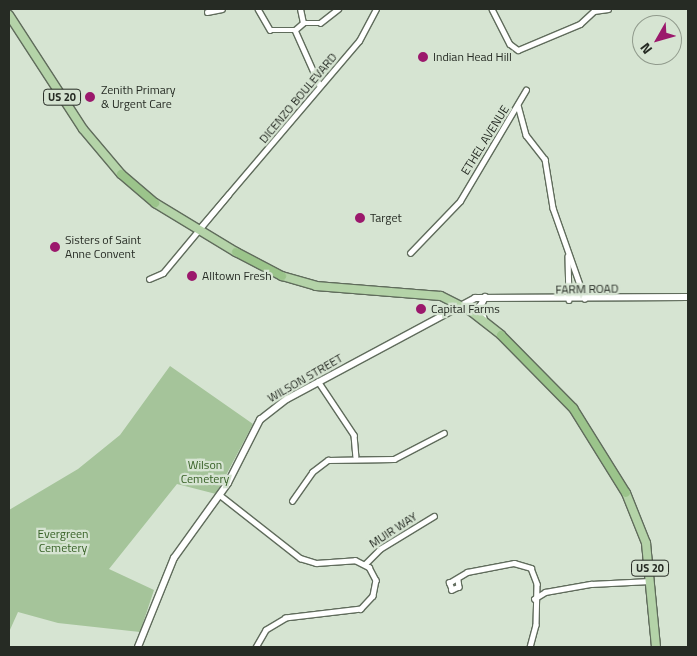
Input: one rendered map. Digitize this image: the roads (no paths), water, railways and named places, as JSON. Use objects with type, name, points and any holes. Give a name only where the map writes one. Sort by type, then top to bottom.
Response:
[{"type":"highway","name":"US 20","points":[[121,174],[154,203]]},
{"type":"highway","name":"US 20","points":[[236,252],[282,276]]},
{"type":"highway","name":"US 20","points":[[501,335],[567,402],[626,493]]},
{"type":"main road","name":"US 20","points":[[9,15],[83,129],[121,174]]},
{"type":"main road","name":"US 20","points":[[154,203],[198,232],[236,252]]},
{"type":"main road","name":"US 20","points":[[282,276],[324,287],[423,292],[459,304],[484,320],[501,335]]},
{"type":"main road","name":"US 20","points":[[626,493],[644,534],[651,581],[656,647]]},
{"type":"street","points":[[207,12],[222,9]]},
{"type":"street","points":[[258,9],[270,30],[295,30],[303,23],[320,23],[338,9]]},
{"type":"street","points":[[300,9],[303,23]]},
{"type":"street","name":"DICENZO BOULEVARD","points":[[148,279],[163,273],[198,232],[359,41],[376,9]]},
{"type":"street","points":[[492,9],[515,49],[572,28],[594,10],[608,9]]},
{"type":"street","points":[[295,30],[320,80],[320,87]]},
{"type":"street","name":"ETHEL AVENUE","points":[[410,253],[460,201],[526,90]]},
{"type":"street","points":[[518,105],[530,142],[545,159],[548,193],[585,299]]},
{"type":"street","points":[[568,252],[569,300]]},
{"type":"street","points":[[484,320],[480,307],[485,297]]},
{"type":"street","name":"FARM ROAD","points":[[459,304],[485,297],[569,300],[688,297]]},
{"type":"street","name":"WILSON STREET","points":[[138,647],[170,565],[220,495],[266,414],[318,381],[459,304]]},
{"type":"street","points":[[318,381],[354,435],[356,456]]},
{"type":"street","points":[[292,501],[319,465],[356,456],[394,459],[444,433]]},
{"type":"street","points":[[220,495],[306,561],[349,559],[365,564],[376,586],[367,605],[277,622],[256,647]]},
{"type":"street","name":"MUIR WAY","points":[[365,564],[380,549],[434,516]]},
{"type":"street","points":[[458,580],[467,572],[522,563],[533,571],[537,584],[545,592]]},
{"type":"street","points":[[534,599],[545,592],[596,583],[651,581]]},
{"type":"street","points":[[530,647],[536,625],[534,599],[537,584]]},
{"type":"place","name":"Indian Head Hill","points":[[423,57]]},
{"type":"place","name":"Zenith Primary & Urgent Care","points":[[90,97]]},
{"type":"place","name":"Target","points":[[360,218]]},
{"type":"place","name":"Sisters of Saint Anne Convent","points":[[55,247]]},
{"type":"place","name":"Alltown Fresh","points":[[192,276]]},
{"type":"place","name":"Capital Farms","points":[[421,309]]},
{"type":"park label","name":"Wilson Cemetery","points":[[205,472]]},
{"type":"park label","name":"Evergreen Cemetery","points":[[63,541]]}]
